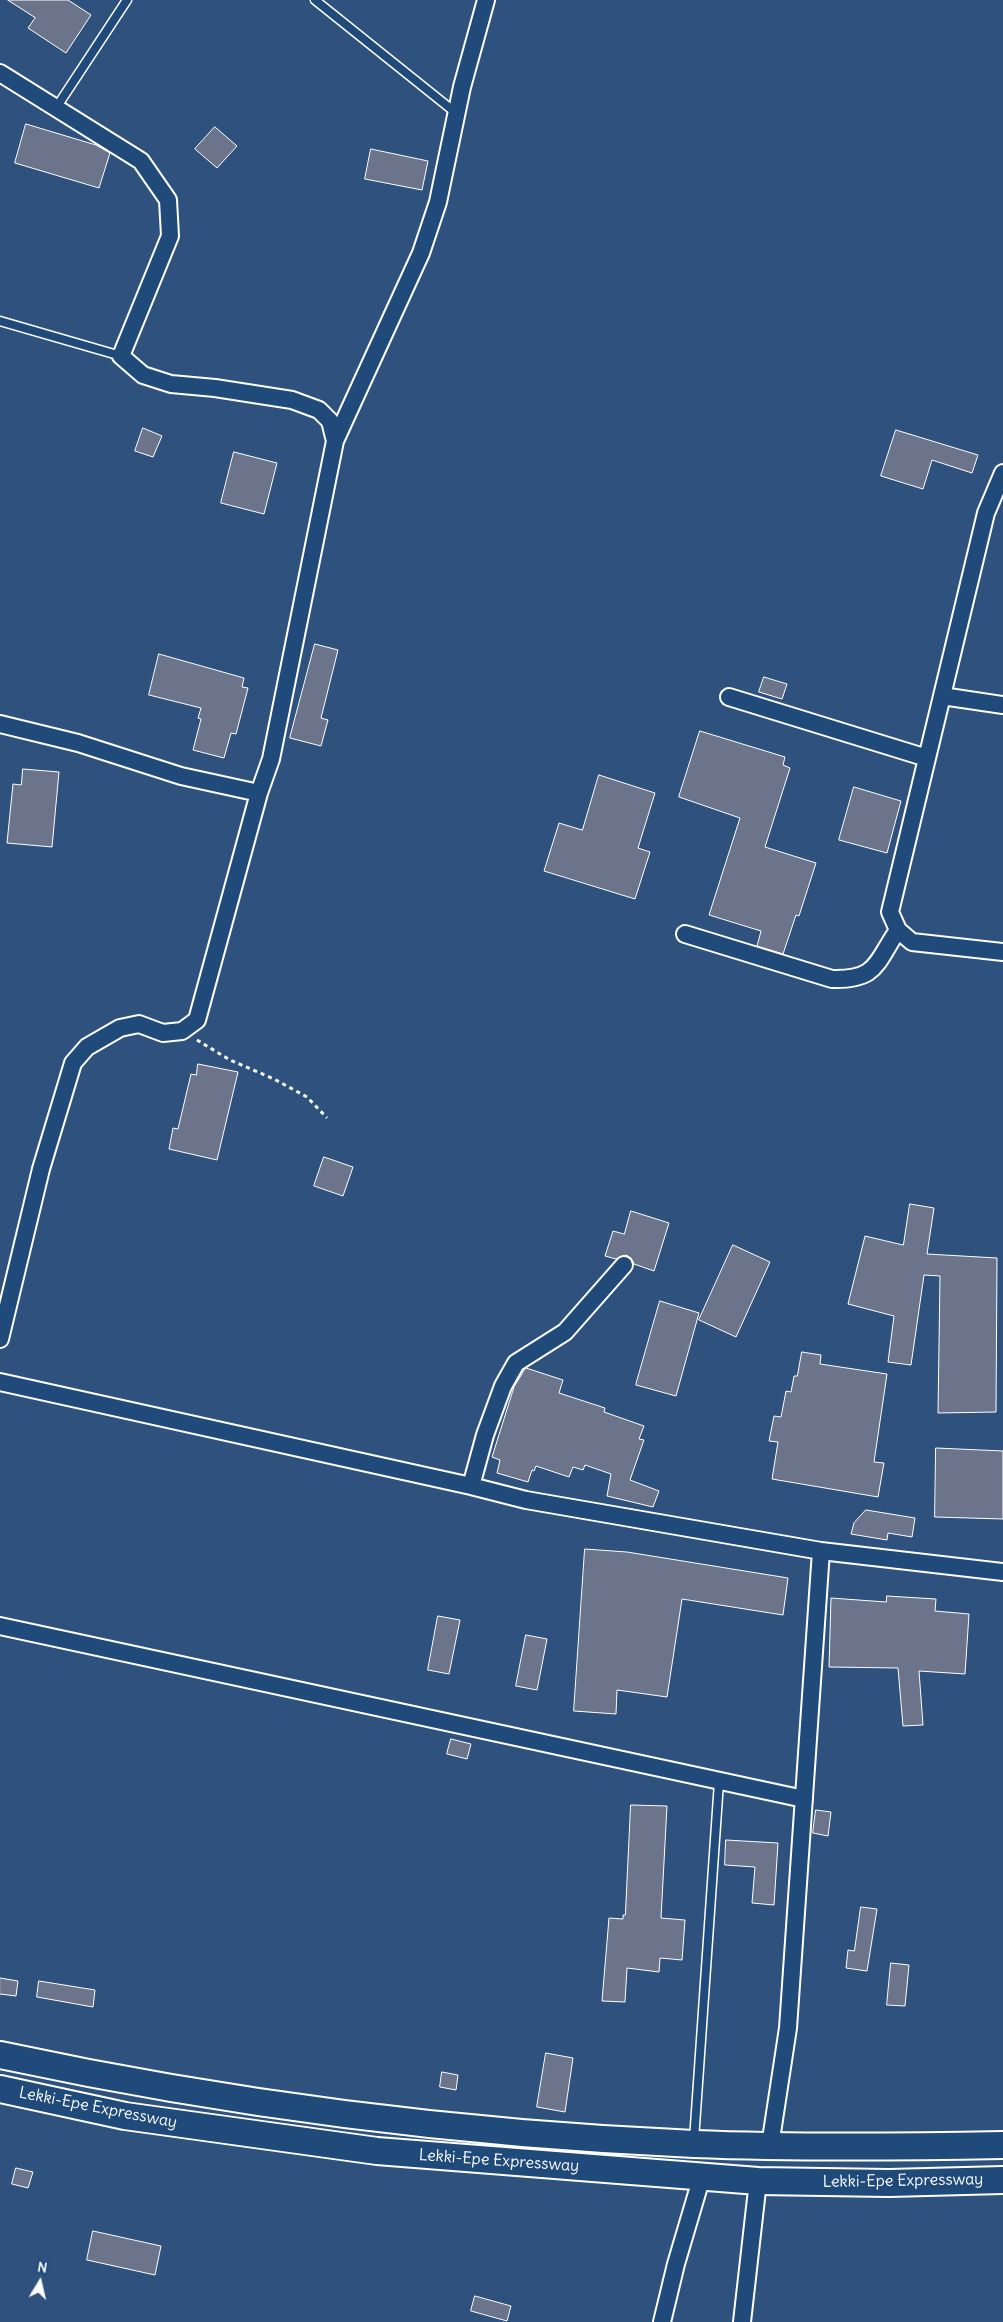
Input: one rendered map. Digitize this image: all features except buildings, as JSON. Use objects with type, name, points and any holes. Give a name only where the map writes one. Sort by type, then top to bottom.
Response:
[{"type":"highway","name":"Lekki-Epe Expressway","points":[[0,2055],[123,2080],[319,2110],[530,2134],[694,2144],[770,2146],[1003,2145]]},
{"type":"highway","name":"Lekki-Epe Expressway","points":[[0,2089],[126,2116],[377,2151],[758,2181],[890,2183],[1003,2180]]},
{"type":"street","points":[[0,1339],[41,1169],[73,1063],[87,1047],[120,1028],[138,1024],[163,1033],[182,1031],[197,1020],[259,793],[271,759],[335,441],[420,253],[438,202],[456,114],[486,0]]},
{"type":"street","points":[[0,73],[141,162],[168,200],[170,236],[121,356],[142,375],[171,384],[215,388],[292,400],[319,410],[330,421],[335,441]]},
{"type":"street","points":[[1003,473],[986,513],[890,912],[898,930],[912,942],[1003,952]]},
{"type":"street","points":[[942,696],[1003,705]]},
{"type":"street","points":[[729,697],[927,758]]},
{"type":"street","points":[[0,724],[78,743],[181,776],[259,793]]},
{"type":"street","points":[[685,934],[832,979],[853,979],[868,974],[898,930]]},
{"type":"street","points":[[471,1486],[485,1435],[503,1386],[516,1363],[565,1332],[624,1266]]},
{"type":"street","points":[[0,1382],[471,1486],[526,1500],[821,1551],[1003,1572]]},
{"type":"street","points":[[770,2146],[788,2028],[821,1551]]},
{"type":"street","points":[[0,1626],[804,1799]]},
{"type":"street","points":[[662,2322],[676,2264],[702,2176]]},
{"type":"street","points":[[742,2322],[758,2181]]},
{"type":"lane","points":[[56,108],[127,0]]},
{"type":"lane","points":[[315,0],[456,114]]},
{"type":"lane","points":[[0,321],[121,356]]},
{"type":"lane","points":[[694,2144],[719,1782]]},
{"type":"path","points":[[182,1031],[230,1060],[274,1079],[307,1097],[327,1118]]}]
